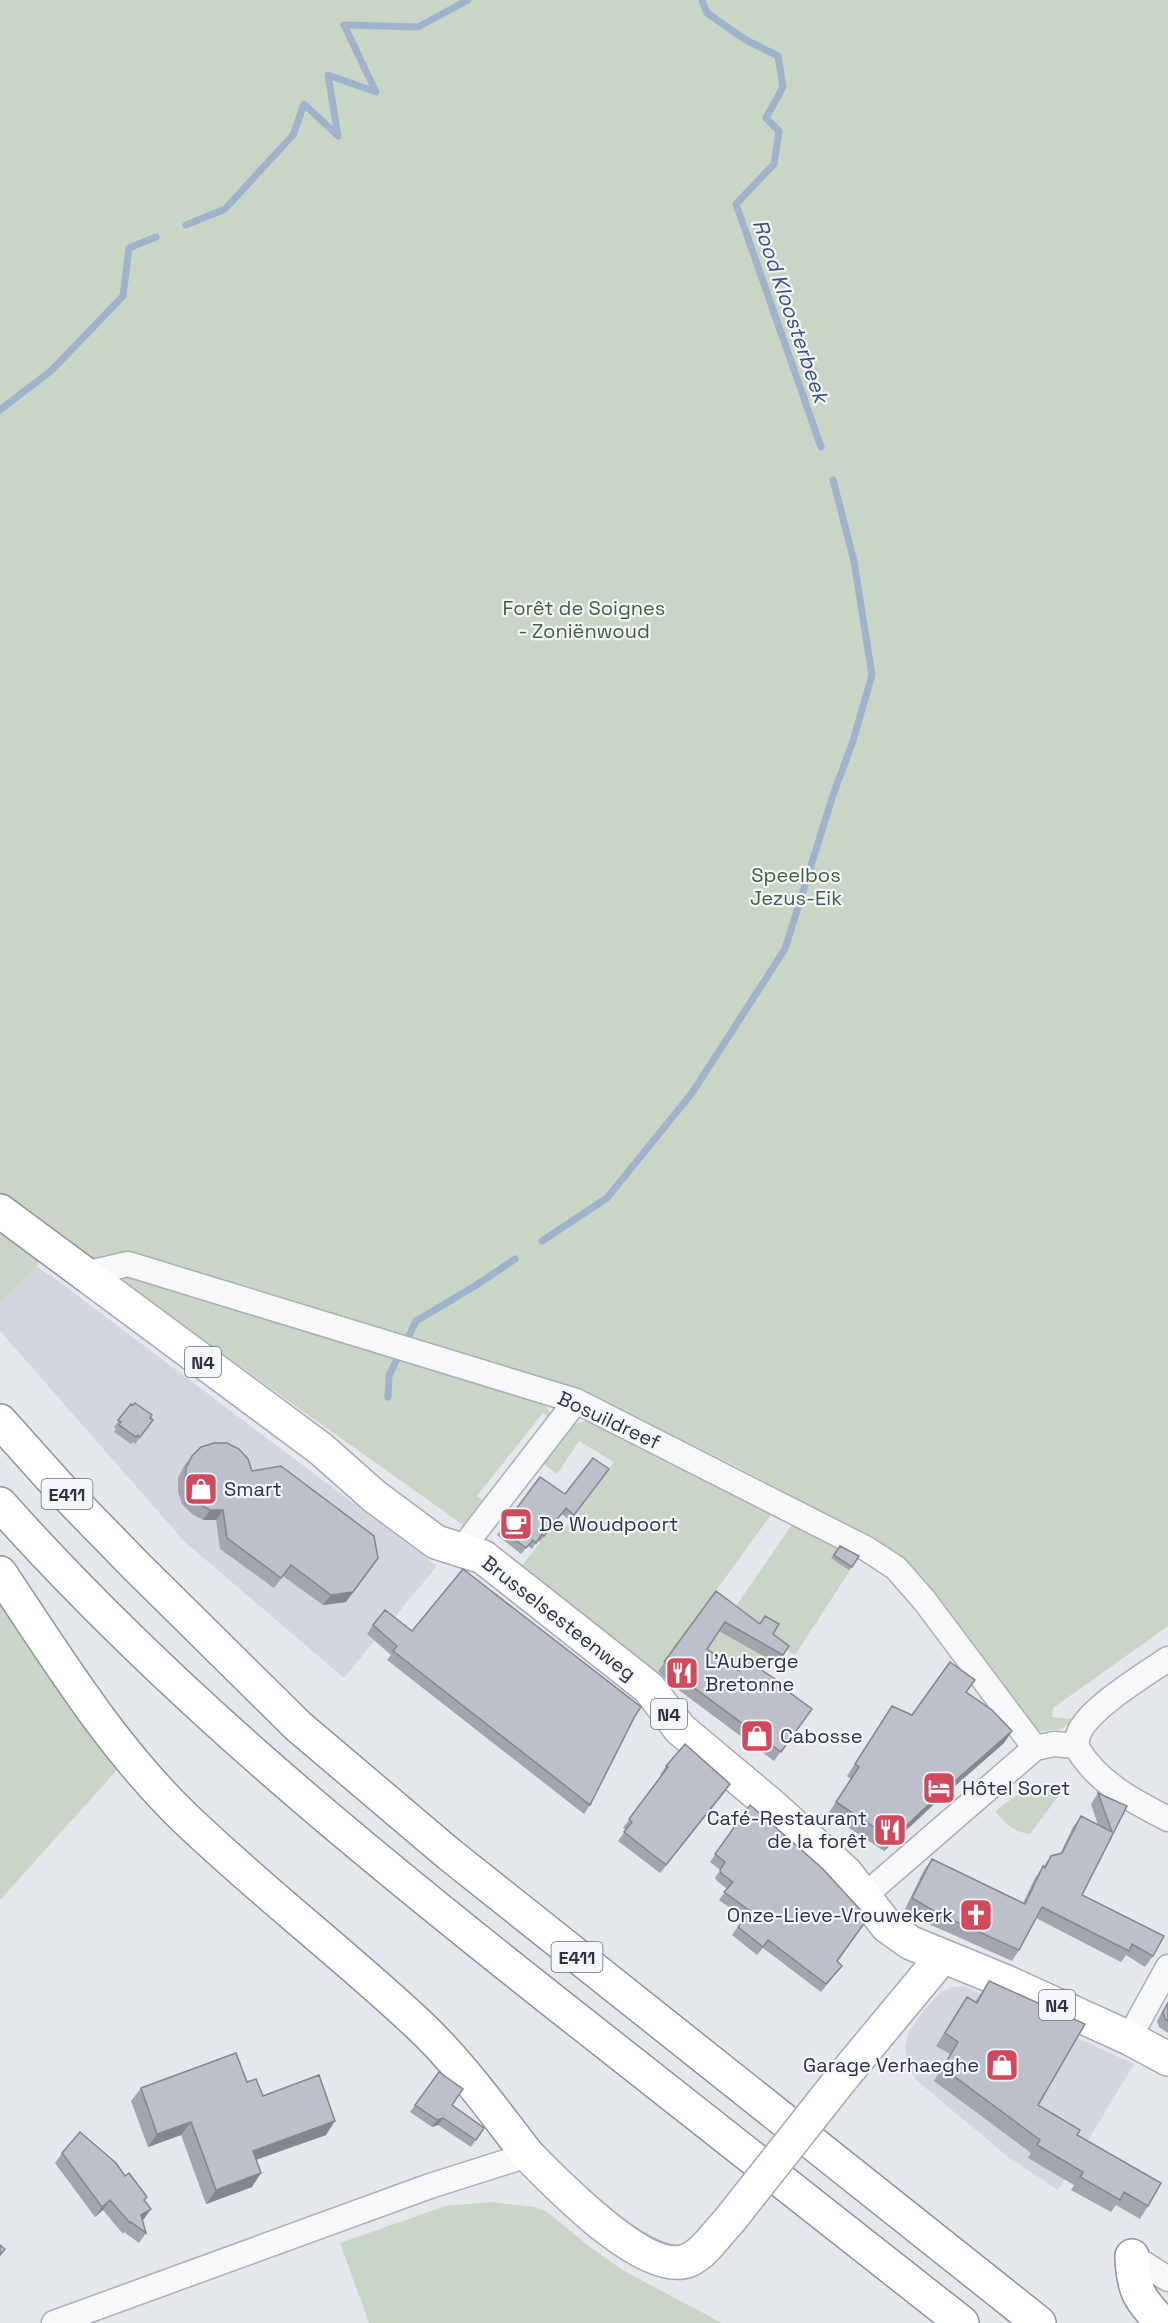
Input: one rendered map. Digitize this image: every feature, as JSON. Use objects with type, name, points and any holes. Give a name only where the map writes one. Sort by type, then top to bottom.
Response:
[{"type":"main road","name":"N4","points":[[0,1211],[97,1271],[321,1449],[374,1496],[436,1542],[461,1550]]},
{"type":"main road","name":"E411","points":[[0,1421],[60,1488],[128,1558],[298,1726],[477,1877],[1039,2323]]},
{"type":"main road","name":"E411","points":[[0,1504],[114,1624],[266,1766],[421,1897],[962,2323]]},
{"type":"main road","name":"Brusselsesteenweg","points":[[461,1550],[483,1557],[649,1688],[680,1729],[772,1806],[846,1873],[887,1926],[911,1943],[1004,1981],[1129,2038],[1168,2059]]},
{"type":"main road","points":[[0,1573],[95,1716],[185,1818],[419,2024],[478,2090],[514,2159],[578,2204],[608,2229],[637,2249],[658,2259],[687,2261],[699,2253],[725,2225],[841,2079],[943,1956]]},
{"type":"main road","points":[[1132,2256],[1132,2274],[1138,2295],[1162,2323]]},
{"type":"street","name":"Bosuildreef","points":[[97,1271],[128,1264],[576,1401],[867,1549],[896,1568],[924,1600],[1035,1748]]},
{"type":"street","points":[[461,1550],[576,1401]]},
{"type":"street","points":[[1168,1659],[1104,1704],[1085,1722],[1078,1733],[1076,1746],[1090,1767],[1107,1784],[1168,1819]]},
{"type":"street","points":[[864,1896],[1035,1748],[1054,1744],[1076,1746]]},
{"type":"street","points":[[1129,2038],[1168,1968]]},
{"type":"street","points":[[54,2323],[430,2186],[514,2159]]},
{"type":"street","points":[[1132,2256],[1168,2279]]},
{"type":"shaded area","points":[[0,1242],[58,1281],[437,1566],[344,1678],[185,1542],[0,1331]]},
{"type":"shaded area","points":[[964,1986],[1134,2064],[1058,2190],[1007,2156],[916,2080],[907,2062],[905,2047],[908,2033],[924,2010],[941,1992],[951,1987]]},
{"type":"green space","name":"Forêt de Soignes - Zoniënwoud","points":[[0,0],[1168,0],[1168,1626],[1053,1708],[1052,1717],[1075,1719],[1062,1729],[1029,1733],[900,1554],[732,1464],[593,1398],[545,1404],[551,1416],[549,1418],[543,1413],[477,1496],[486,1503],[466,1527],[62,1240],[0,1302]]},
{"type":"green space","points":[[591,1419],[773,1512],[656,1673],[520,1568],[554,1525],[563,1531],[614,1462],[579,1441],[557,1474],[541,1462],[570,1426]]},
{"type":"green space","points":[[793,1523],[860,1555],[795,1655],[771,1640],[748,1681],[704,1653]]},
{"type":"green space","points":[[0,1598],[118,1769],[0,1900]]},
{"type":"green space","points":[[1034,1783],[1045,1786],[1059,1795],[1030,1834],[1010,1826],[995,1811]]},
{"type":"green space","points":[[490,2202],[534,2207],[546,2211],[624,2271],[722,2323],[369,2323],[340,2243],[446,2206]]},
{"type":"building","points":[[135,1403],[152,1415],[150,1418],[153,1420],[140,1437],[138,1435],[136,1437],[119,1425],[121,1422],[118,1420],[131,1404]]},
{"type":"building","points":[[214,1443],[227,1443],[239,1449],[248,1459],[252,1471],[281,1466],[374,1536],[378,1558],[353,1592],[331,1595],[291,1565],[281,1578],[227,1538],[223,1510],[210,1510],[199,1504],[190,1494],[185,1482],[186,1468],[192,1456],[201,1447]]},
{"type":"building","points":[[593,1458],[609,1469],[574,1515],[566,1508],[544,1536],[542,1534],[536,1543],[533,1540],[526,1548],[501,1529],[540,1477],[565,1494]]},
{"type":"building","points":[[840,1546],[859,1556],[852,1567],[834,1555]]},
{"type":"building","points":[[463,1569],[641,1707],[590,1805],[393,1651],[397,1646],[373,1625],[385,1610],[412,1631]]},
{"type":"building","points":[[716,1591],[760,1624],[765,1616],[779,1624],[773,1634],[789,1646],[783,1655],[725,1622],[707,1649],[739,1671],[745,1659],[784,1685],[782,1687],[812,1709],[781,1752],[674,1673],[664,1662]]},
{"type":"building","points":[[950,1662],[975,1680],[966,1692],[992,1710],[1012,1731],[892,1839],[836,1802],[859,1767],[855,1764],[892,1706],[912,1715]]},
{"type":"building","points":[[685,1744],[730,1784],[666,1865],[624,1832],[632,1822],[629,1819],[668,1767],[666,1766]]},
{"type":"building","points":[[1098,1793],[1127,1806],[1082,1895],[1164,1936],[1153,1956],[1132,1944],[1129,1951],[1042,1907],[1019,1950],[939,1914],[912,1898],[932,1859],[1025,1904],[1043,1866],[1045,1868],[1051,1856],[1062,1853],[1081,1816],[1112,1832]]},
{"type":"building","points":[[750,1805],[822,1868],[868,1918],[837,1961],[842,1966],[826,1984],[768,1940],[763,1947],[738,1927],[750,1911],[724,1892],[733,1882],[722,1874],[720,1870],[725,1862],[715,1854]]},
{"type":"building","points":[[989,1981],[1085,2024],[1038,2105],[1080,2130],[1077,2135],[1161,2183],[1148,2206],[1124,2192],[1120,2200],[1080,2177],[1083,2172],[1037,2145],[1040,2140],[943,2068],[958,2042],[945,2033],[967,1997],[977,2003]]},
{"type":"building","points":[[1168,2003],[1168,2021],[1163,2012]]},
{"type":"building","points":[[236,2053],[247,2082],[256,2079],[263,2096],[319,2075],[335,2121],[253,2151],[261,2173],[216,2190],[191,2122],[157,2134],[141,2088]]},
{"type":"building","points":[[439,2072],[463,2089],[452,2105],[484,2128],[476,2140],[443,2118],[437,2120],[415,2105]]},
{"type":"building","points":[[80,2132],[116,2163],[125,2176],[129,2173],[147,2197],[144,2200],[151,2209],[141,2215],[146,2233],[130,2223],[110,2200],[102,2207],[62,2153]]},
{"type":"building","points":[[0,2245],[5,2249],[0,2255]]},
{"type":"waterway","points":[[186,225],[225,209],[293,135],[304,104],[338,136],[328,75],[376,92],[344,25],[418,27],[468,0]]},
{"type":"waterway","name":"Rood Kloosterbeek","points":[[702,0],[707,13],[746,40],[778,56],[783,87],[766,118],[779,131],[774,164],[736,204],[821,447]]},
{"type":"waterway","points":[[0,410],[52,370],[123,296],[129,248],[156,237]]},
{"type":"waterway","points":[[542,1241],[607,1198],[692,1093],[785,949],[833,795],[853,741],[872,675],[854,561],[833,480]]},
{"type":"waterway","points":[[409,1336],[416,1321],[515,1259]]},
{"type":"waterway","points":[[388,1397],[389,1376],[397,1359]]},
{"type":"place","name":"Smart","points":[[201,1489]]},
{"type":"place","name":"De Woudpoort","points":[[516,1524]]},
{"type":"place","name":"L'Auberge Bretonne","points":[[682,1673]]},
{"type":"place","name":"Cabosse","points":[[757,1736]]},
{"type":"place","name":"Hôtel Soret","points":[[939,1788]]},
{"type":"place","name":"Café-Restaurant de la forêt","points":[[890,1830]]},
{"type":"place","name":"Onze-Lieve-Vrouwekerk","points":[[976,1915]]},
{"type":"place","name":"Garage Verhaeghe","points":[[1002,2065]]},
{"type":"park label","name":"Speelbos Jezus-Eik","points":[[796,886]]}]
